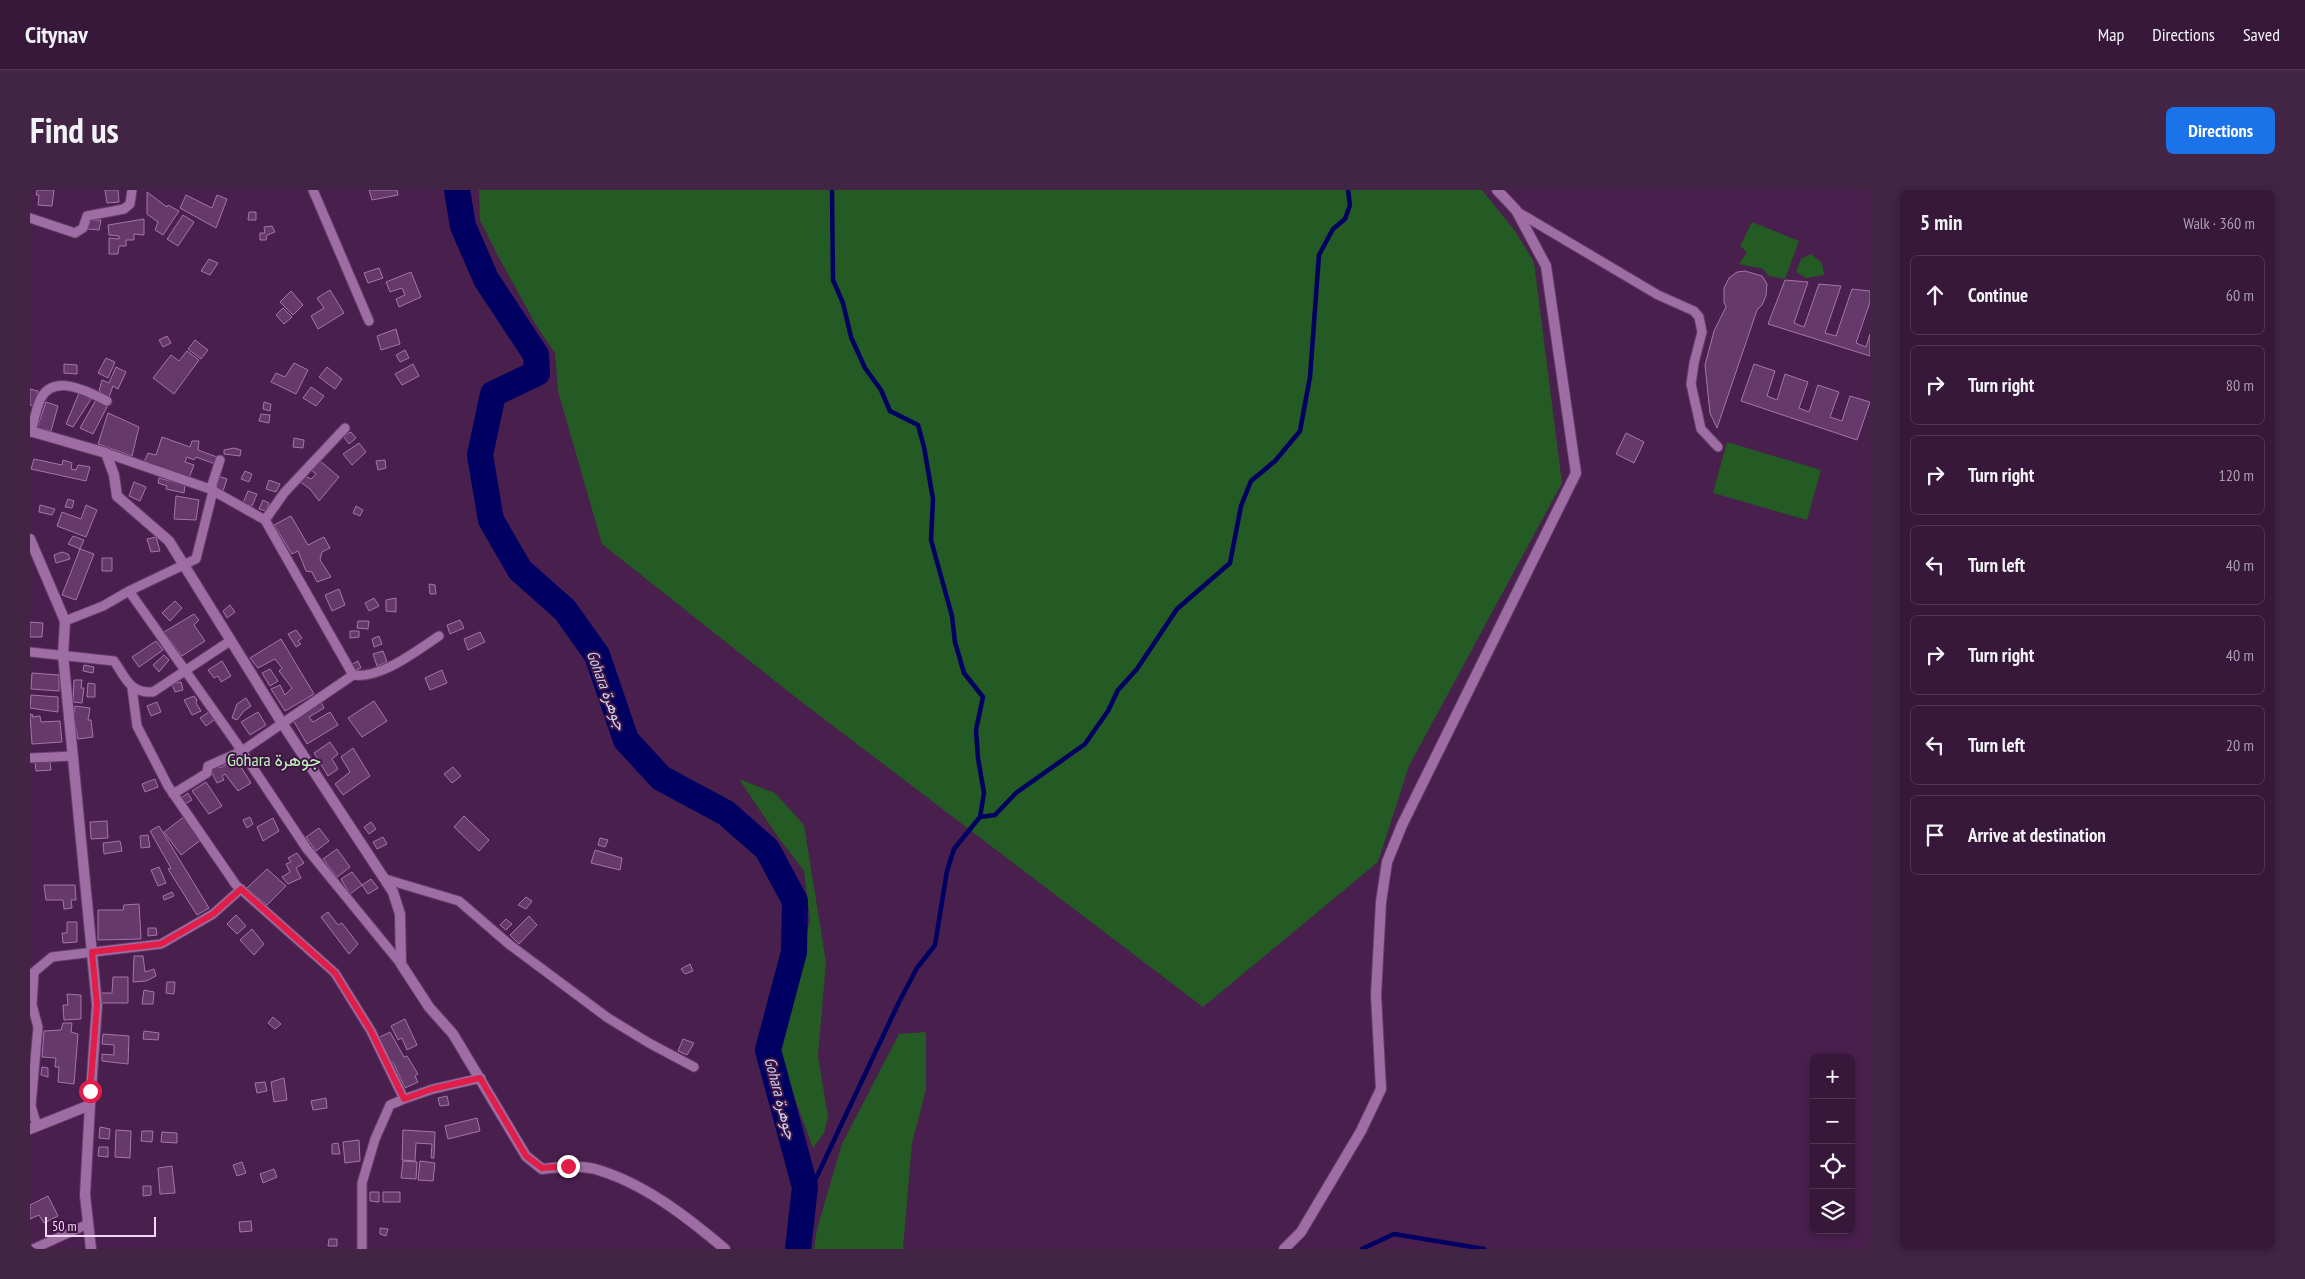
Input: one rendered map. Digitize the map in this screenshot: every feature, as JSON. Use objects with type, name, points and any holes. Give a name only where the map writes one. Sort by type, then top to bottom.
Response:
[{"type":"street","points":[[1284,1249],[1301,1232],[1361,1131],[1381,1089],[1376,995],[1381,902],[1387,862],[1402,825],[1576,473],[1546,266],[1516,210],[1497,190]]},
{"type":"street","points":[[30,433],[106,453],[114,475],[118,496],[169,540],[282,723],[393,892],[400,914],[401,964],[429,1007],[453,1034],[526,1156],[542,1168],[568,1166],[594,1169],[638,1186],[699,1226],[725,1249]]},
{"type":"street","points":[[30,539],[65,621],[63,655],[97,1005],[85,1195],[91,1249]]},
{"type":"street","points":[[34,1128],[90,1105]]},
{"type":"lane","points":[[30,218],[75,233],[82,228],[87,216],[124,209],[130,204],[132,190]]},
{"type":"lane","points":[[313,190],[369,321]]},
{"type":"lane","points":[[1516,210],[1650,290],[1694,311],[1699,317],[1702,332],[1691,384],[1700,429],[1718,447]]},
{"type":"lane","points":[[30,433],[42,397],[53,387],[60,385],[81,388],[107,401]]},
{"type":"lane","points":[[265,520],[284,493],[345,428]]},
{"type":"lane","points":[[106,453],[213,491],[265,520],[353,675]]},
{"type":"lane","points":[[65,621],[103,606],[184,567],[196,559],[213,491],[212,485],[220,460]]},
{"type":"lane","points":[[129,592],[242,751],[308,849],[401,964]]},
{"type":"lane","points":[[173,794],[207,773],[208,766],[242,751],[353,675],[360,676],[396,665],[438,636]]},
{"type":"lane","points":[[132,688],[141,692],[152,692],[230,641]]},
{"type":"lane","points":[[30,652],[114,661],[132,688],[137,726],[173,794],[236,885],[335,973],[371,1031],[404,1099]]},
{"type":"lane","points":[[30,758],[73,756]]},
{"type":"lane","points":[[385,879],[459,901],[510,945],[608,1018],[694,1067]]},
{"type":"lane","points":[[34,1128],[31,1106],[38,1027],[32,1005],[34,972],[52,957],[161,944],[213,914],[241,889]]},
{"type":"lane","points":[[362,1249],[362,1184],[375,1139],[390,1106],[432,1089],[480,1078]]},
{"type":"lane","points":[[33,1249],[88,1224]]},
{"type":"green space","points":[[479,190],[1482,190],[1515,231],[1534,262],[1562,483],[1409,766],[1378,862],[1203,1007],[799,700],[602,544],[558,391],[555,353],[536,325],[480,220]]},
{"type":"green space","points":[[1752,222],[1799,241],[1785,279],[1769,276],[1763,269],[1739,264],[1747,252],[1740,246]]},
{"type":"green space","points":[[1811,254],[1822,263],[1824,275],[1806,278],[1796,272],[1801,259]]},
{"type":"green space","points":[[1727,442],[1821,470],[1807,520],[1713,493]]},
{"type":"green space","points":[[739,779],[775,793],[804,825],[826,962],[818,1056],[828,1117],[824,1133],[813,1148],[777,1050],[810,920],[804,871],[778,837]]},
{"type":"green space","points":[[926,1032],[926,1090],[912,1143],[903,1249],[814,1249],[817,1229],[842,1144],[899,1034]]},
{"type":"building","points":[[37,190],[54,190],[52,206],[38,205],[39,195],[36,195]]},
{"type":"building","points":[[105,190],[118,190],[119,202],[107,203]]},
{"type":"building","points":[[369,190],[397,190],[398,195],[372,200]]},
{"type":"building","points":[[147,192],[167,207],[168,205],[179,211],[163,235],[155,230],[158,222],[147,214]]},
{"type":"building","points":[[186,195],[212,208],[217,195],[227,199],[216,228],[180,208]]},
{"type":"building","points":[[249,212],[256,212],[256,220],[248,220]]},
{"type":"building","points":[[183,215],[194,222],[178,246],[167,239]]},
{"type":"building","points":[[144,219],[144,235],[134,234],[134,240],[126,240],[126,246],[119,246],[118,254],[109,254],[109,238],[119,239],[119,236],[109,235],[108,225]]},
{"type":"building","points":[[90,220],[101,220],[99,230],[88,229]]},
{"type":"building","points":[[272,226],[275,232],[267,235],[266,240],[260,240],[260,233],[265,233],[264,227]]},
{"type":"building","points":[[209,259],[218,263],[210,275],[201,271]]},
{"type":"building","points":[[379,268],[383,278],[368,283],[364,273]]},
{"type":"building","points":[[1745,271],[1762,276],[1767,284],[1766,296],[1762,305],[1757,310],[1717,428],[1710,413],[1705,365],[1714,331],[1726,307],[1724,288],[1729,278],[1737,272]]},
{"type":"building","points":[[411,272],[421,297],[399,307],[396,299],[405,295],[402,288],[390,292],[386,282]]},
{"type":"building","points":[[1785,280],[1808,282],[1794,323],[1804,327],[1819,284],[1841,286],[1825,333],[1836,336],[1852,289],[1870,291],[1870,302],[1856,343],[1866,347],[1870,334],[1870,356],[1768,324]]},
{"type":"building","points":[[330,290],[344,313],[318,329],[311,316],[324,308],[317,298]]},
{"type":"building","points":[[291,291],[303,305],[293,315],[280,302]]},
{"type":"building","points":[[283,308],[292,317],[284,324],[276,315]]},
{"type":"building","points":[[396,329],[400,344],[381,350],[377,336]]},
{"type":"building","points":[[167,336],[171,343],[163,347],[159,340]]},
{"type":"building","points":[[195,340],[208,350],[201,359],[188,349]]},
{"type":"building","points":[[405,350],[409,358],[400,362],[396,355]]},
{"type":"building","points":[[187,351],[199,360],[174,394],[153,378],[171,355],[179,361]]},
{"type":"building","points":[[106,358],[115,362],[108,378],[98,373]]},
{"type":"building","points":[[294,363],[308,370],[296,394],[271,382],[276,373],[285,377]]},
{"type":"building","points":[[64,364],[77,365],[77,374],[64,373]]},
{"type":"building","points":[[413,364],[419,376],[402,385],[395,374]]},
{"type":"building","points":[[1754,364],[1775,371],[1767,396],[1777,400],[1785,374],[1808,382],[1799,408],[1809,412],[1818,385],[1839,392],[1830,417],[1842,421],[1850,396],[1870,402],[1857,440],[1741,401]]},
{"type":"building","points":[[116,367],[126,372],[118,389],[113,386],[109,397],[99,391],[102,380],[109,383]]},
{"type":"building","points":[[327,367],[342,379],[335,389],[319,377]]},
{"type":"building","points":[[311,387],[324,396],[316,406],[303,398]]},
{"type":"building","points":[[30,389],[38,391],[34,406],[30,405]]},
{"type":"building","points":[[79,393],[91,399],[73,427],[66,424]]},
{"type":"building","points":[[96,400],[107,407],[93,434],[80,428]]},
{"type":"building","points":[[46,402],[58,406],[51,431],[37,428]]},
{"type":"building","points":[[264,402],[271,404],[270,411],[263,409]]},
{"type":"building","points":[[108,413],[139,427],[132,456],[98,444]]},
{"type":"building","points":[[261,414],[270,415],[269,423],[259,421]]},
{"type":"building","points":[[351,432],[356,438],[349,444],[343,436]]},
{"type":"building","points":[[1626,433],[1644,442],[1634,463],[1616,454]]},
{"type":"building","points":[[162,437],[190,447],[192,441],[199,441],[198,450],[217,457],[215,464],[196,457],[194,460],[187,457],[185,462],[194,465],[189,478],[144,462],[148,453],[156,455]]},
{"type":"building","points":[[294,438],[304,440],[303,448],[293,447]]},
{"type":"building","points":[[359,443],[366,452],[352,465],[343,454]]},
{"type":"building","points":[[234,448],[241,450],[240,456],[224,454],[224,450]]},
{"type":"building","points":[[34,459],[62,465],[63,460],[72,463],[71,469],[76,470],[78,465],[90,467],[86,481],[31,469]]},
{"type":"building","points":[[319,460],[339,477],[319,501],[310,489],[299,481],[305,476],[311,479],[316,474],[310,469]]},
{"type":"building","points":[[385,460],[386,468],[378,470],[376,461]]},
{"type":"building","points":[[245,471],[252,474],[249,482],[241,479]]},
{"type":"building","points":[[218,476],[227,479],[223,491],[215,488]]},
{"type":"building","points":[[159,478],[185,485],[184,493],[166,489],[167,486],[158,483]]},
{"type":"building","points":[[269,480],[280,484],[276,492],[266,489]]},
{"type":"building","points":[[134,482],[146,487],[140,501],[129,496]]},
{"type":"building","points":[[248,491],[257,494],[252,506],[243,503]]},
{"type":"building","points":[[176,496],[199,500],[196,520],[174,519]]},
{"type":"building","points":[[68,499],[74,501],[72,508],[65,507]]},
{"type":"building","points":[[263,500],[269,503],[266,511],[259,509]]},
{"type":"building","points":[[40,505],[55,509],[52,515],[39,512]]},
{"type":"building","points":[[86,505],[97,510],[86,537],[57,526],[62,512],[81,519]]},
{"type":"building","points":[[356,506],[363,510],[360,516],[353,513]]},
{"type":"building","points":[[291,516],[308,545],[324,537],[330,548],[322,552],[320,560],[331,577],[317,582],[312,572],[306,571],[298,551],[292,554],[274,525]]},
{"type":"building","points":[[73,536],[84,540],[80,549],[68,544]]},
{"type":"building","points":[[156,537],[160,551],[151,552],[147,539]]},
{"type":"building","points":[[80,549],[94,554],[76,600],[62,595]]},
{"type":"building","points":[[62,552],[68,554],[70,559],[56,563],[54,555]]},
{"type":"building","points":[[102,558],[112,558],[112,571],[102,571]]},
{"type":"building","points":[[429,584],[435,585],[436,594],[430,594]]},
{"type":"building","points":[[339,589],[345,605],[332,611],[325,595]]},
{"type":"building","points":[[374,598],[379,606],[369,611],[365,603]]},
{"type":"building","points":[[396,598],[396,612],[386,611],[386,600]]},
{"type":"building","points":[[175,601],[182,608],[170,621],[162,613]]},
{"type":"building","points":[[230,605],[235,612],[227,618],[223,611]]},
{"type":"building","points":[[194,614],[199,620],[194,625],[205,641],[182,656],[164,632]]},
{"type":"building","points":[[460,620],[464,628],[450,634],[447,625]]},
{"type":"building","points":[[358,621],[369,621],[368,629],[357,628]]},
{"type":"building","points":[[30,622],[43,623],[42,637],[30,637]]},
{"type":"building","points":[[296,630],[302,638],[298,641],[301,644],[296,647],[288,634]]},
{"type":"building","points":[[350,631],[359,631],[359,637],[350,638]]},
{"type":"building","points":[[480,632],[485,642],[468,650],[464,639]]},
{"type":"building","points":[[379,636],[382,644],[374,647],[372,639]]},
{"type":"building","points":[[281,639],[314,694],[285,711],[271,689],[280,685],[285,695],[292,688],[279,671],[282,668],[275,659],[258,668],[250,658]]},
{"type":"building","points":[[156,641],[163,650],[139,667],[132,657]]},
{"type":"building","points":[[383,651],[387,662],[377,666],[373,654]]},
{"type":"building","points":[[164,655],[169,660],[159,672],[153,665]]},
{"type":"building","points":[[222,661],[231,676],[221,682],[218,676],[214,678],[208,670]]},
{"type":"building","points":[[358,661],[361,668],[354,671],[351,665]]},
{"type":"building","points":[[84,665],[94,667],[93,673],[83,671]]},
{"type":"building","points":[[270,669],[278,681],[270,686],[262,673]]},
{"type":"building","points":[[442,670],[447,683],[430,690],[425,678]]},
{"type":"building","points":[[32,673],[59,675],[59,691],[31,689]]},
{"type":"building","points":[[74,680],[82,680],[81,688],[84,688],[82,703],[73,702]]},
{"type":"building","points":[[181,682],[183,690],[175,692],[172,684]]},
{"type":"building","points":[[88,683],[95,684],[95,697],[87,697]]},
{"type":"building","points":[[31,695],[58,697],[58,712],[30,708]]},
{"type":"building","points":[[194,696],[201,711],[192,715],[184,700]]},
{"type":"building","points":[[246,698],[251,706],[237,720],[232,718],[237,704]]},
{"type":"building","points":[[374,701],[387,721],[362,737],[348,718]]},
{"type":"building","points":[[157,702],[161,712],[151,716],[147,706]]},
{"type":"building","points":[[321,702],[324,708],[309,717],[313,722],[330,712],[338,725],[307,744],[293,720]]},
{"type":"building","points":[[75,706],[90,708],[88,720],[91,720],[93,737],[78,739],[74,717]]},
{"type":"building","points":[[209,712],[214,720],[206,726],[200,718]]},
{"type":"building","points":[[258,712],[266,725],[250,735],[241,722]]},
{"type":"building","points":[[30,714],[33,715],[32,717],[40,716],[41,722],[60,721],[62,742],[32,744]]},
{"type":"building","points":[[330,742],[338,754],[332,759],[338,769],[328,776],[314,753]]},
{"type":"building","points":[[353,748],[370,776],[343,795],[335,784],[350,772],[341,757]]},
{"type":"building","points":[[236,759],[251,783],[238,791],[225,774],[222,776],[224,780],[217,783],[211,767],[218,765],[220,768]]},
{"type":"building","points":[[35,762],[50,762],[51,770],[36,771]]},
{"type":"building","points":[[453,767],[461,776],[452,783],[444,774]]},
{"type":"building","points":[[155,779],[158,787],[145,792],[142,784]]},
{"type":"building","points":[[206,782],[222,806],[209,814],[192,791]]},
{"type":"building","points":[[188,793],[192,800],[185,804],[181,798]]},
{"type":"building","points":[[185,816],[202,839],[181,855],[164,832]]},
{"type":"building","points":[[464,816],[489,840],[479,851],[454,827]]},
{"type":"building","points":[[250,817],[253,824],[247,828],[243,820]]},
{"type":"building","points":[[273,818],[279,831],[263,841],[257,827]]},
{"type":"building","points":[[107,821],[108,838],[91,839],[90,822]]},
{"type":"building","points":[[371,822],[376,829],[369,834],[364,827]]},
{"type":"building","points":[[159,826],[209,908],[197,915],[168,869],[171,868],[150,831]]},
{"type":"building","points":[[319,828],[329,841],[316,851],[306,837]]},
{"type":"building","points":[[148,835],[150,847],[141,848],[140,836]]},
{"type":"building","points":[[383,837],[387,844],[377,849],[373,842]]},
{"type":"building","points":[[600,838],[608,840],[605,847],[598,845]]},
{"type":"building","points":[[120,841],[122,851],[104,854],[103,843]]},
{"type":"building","points":[[337,849],[350,867],[337,877],[323,859]]},
{"type":"building","points":[[595,850],[622,858],[620,870],[591,863]]},
{"type":"building","points":[[297,853],[304,863],[296,868],[301,878],[288,884],[282,877],[290,872],[286,864],[291,862],[288,858]]},
{"type":"building","points":[[159,867],[166,883],[158,886],[151,870]]},
{"type":"building","points":[[267,869],[286,886],[267,905],[247,888]]},
{"type":"building","points":[[352,872],[362,885],[350,894],[341,879]]},
{"type":"building","points":[[371,879],[378,888],[368,894],[362,885]]},
{"type":"building","points":[[44,885],[75,885],[76,900],[71,900],[72,908],[64,909],[63,900],[46,900]]},
{"type":"building","points":[[172,892],[174,896],[164,900],[163,896]]},
{"type":"building","points":[[526,897],[532,901],[526,909],[518,905]]},
{"type":"building","points":[[139,904],[141,939],[98,940],[98,910],[123,910],[124,905]]},
{"type":"building","points":[[328,912],[338,925],[342,923],[358,944],[349,954],[321,917]]},
{"type":"building","points":[[236,915],[246,926],[237,934],[227,924]]},
{"type":"building","points":[[529,916],[537,925],[519,944],[510,935]]},
{"type":"building","points":[[506,919],[512,924],[506,930],[500,925]]},
{"type":"building","points":[[67,922],[77,922],[77,942],[63,943],[62,933],[67,933]]},
{"type":"building","points":[[148,928],[156,928],[157,935],[148,936]]},
{"type":"building","points":[[252,929],[264,944],[254,955],[240,940]]},
{"type":"building","points":[[134,956],[143,956],[145,972],[154,969],[156,976],[146,981],[133,982]]},
{"type":"building","points":[[690,964],[693,971],[685,974],[681,969]]},
{"type":"building","points":[[113,977],[128,977],[128,1003],[100,1003],[100,993],[112,993]]},
{"type":"building","points":[[167,982],[175,982],[174,994],[166,993]]},
{"type":"building","points":[[144,990],[154,992],[153,1004],[142,1004]]},
{"type":"building","points":[[67,994],[81,995],[81,1019],[64,1020],[63,1005],[68,1005]]},
{"type":"building","points":[[273,1017],[281,1024],[275,1029],[268,1023]]},
{"type":"building","points":[[405,1019],[417,1045],[407,1050],[402,1038],[398,1040],[391,1026]]},
{"type":"building","points":[[63,1023],[72,1023],[71,1032],[78,1034],[74,1084],[58,1082],[59,1067],[55,1067],[56,1058],[42,1057],[44,1031],[61,1030]]},
{"type":"building","points":[[144,1031],[159,1033],[158,1040],[143,1039]]},
{"type":"building","points":[[390,1032],[404,1057],[407,1056],[418,1074],[415,1076],[418,1082],[405,1088],[393,1062],[390,1063],[378,1038]]},
{"type":"building","points":[[103,1034],[129,1036],[128,1064],[102,1061],[102,1054],[114,1055],[114,1045],[102,1044]]},
{"type":"building","points":[[683,1039],[694,1043],[687,1055],[678,1051]]},
{"type":"building","points":[[42,1067],[48,1068],[48,1077],[41,1075]]},
{"type":"building","points":[[284,1078],[287,1100],[274,1102],[271,1082]]},
{"type":"building","points":[[265,1082],[267,1091],[257,1093],[255,1083]]},
{"type":"building","points":[[447,1096],[449,1105],[440,1106],[438,1098]]},
{"type":"building","points":[[326,1098],[327,1108],[313,1110],[311,1101]]},
{"type":"building","points":[[477,1118],[480,1131],[448,1139],[445,1126]]},
{"type":"building","points":[[100,1127],[110,1129],[109,1139],[99,1138]]},
{"type":"building","points":[[116,1130],[131,1131],[130,1158],[115,1157]]},
{"type":"building","points":[[403,1130],[435,1132],[434,1158],[431,1158],[432,1144],[416,1143],[415,1161],[402,1160]]},
{"type":"building","points":[[142,1131],[153,1131],[152,1142],[141,1141]]},
{"type":"building","points":[[162,1132],[177,1133],[177,1143],[161,1142]]},
{"type":"building","points":[[359,1140],[360,1161],[345,1163],[343,1142]]},
{"type":"building","points":[[338,1143],[340,1154],[332,1154],[332,1144]]},
{"type":"building","points":[[99,1147],[108,1147],[108,1157],[98,1156]]},
{"type":"building","points":[[403,1161],[417,1162],[416,1179],[401,1178]]},
{"type":"building","points":[[420,1161],[435,1163],[433,1181],[418,1180]]},
{"type":"building","points":[[242,1162],[246,1173],[237,1176],[233,1165]]},
{"type":"building","points":[[172,1166],[175,1193],[160,1194],[158,1168]]},
{"type":"building","points":[[274,1169],[277,1177],[263,1183],[260,1174]]},
{"type":"building","points":[[143,1186],[151,1186],[151,1195],[143,1196]]},
{"type":"building","points":[[370,1192],[379,1192],[379,1202],[370,1201]]},
{"type":"building","points":[[383,1192],[400,1192],[400,1202],[383,1202]]},
{"type":"building","points":[[48,1196],[58,1216],[44,1223],[39,1215],[30,1219],[30,1205]]},
{"type":"building","points":[[251,1221],[252,1231],[240,1232],[239,1222]]},
{"type":"building","points":[[380,1228],[388,1229],[386,1236],[380,1234]]},
{"type":"building","points":[[329,1239],[337,1239],[337,1246],[328,1246]]},
{"type":"waterway","name":"Gohara جوهرة","points":[[457,190],[463,226],[486,279],[536,355],[537,373],[493,394],[480,455],[491,520],[520,570],[565,610],[597,655],[626,740],[661,778],[726,813],[767,849],[795,901],[794,952],[768,1050],[805,1187],[798,1249]]},
{"type":"waterway","points":[[803,1206],[899,1002],[917,968],[935,945],[947,871],[954,849],[980,817],[984,793],[978,758],[976,730],[983,697],[964,673],[955,642],[952,616],[931,540],[933,499],[924,447],[918,425],[890,411],[881,390],[865,368],[851,337],[843,303],[833,280],[832,190]]},
{"type":"waterway","points":[[980,817],[995,815],[1016,793],[1085,744],[1108,711],[1118,690],[1137,669],[1177,609],[1230,563],[1241,506],[1251,481],[1275,461],[1300,431],[1310,377],[1319,255],[1333,229],[1345,219],[1350,205],[1348,190]]},
{"type":"waterway","points":[[1362,1249],[1394,1234],[1484,1249]]},
{"type":"district","name":"Gohara جوهرة","points":[[274,759]]},
{"type":"route","points":[[90,1091],[97,1005],[92,952],[161,944],[213,914],[241,889],[335,973],[371,1031],[404,1099],[432,1089],[480,1078],[526,1156],[542,1168],[568,1166]]}]
